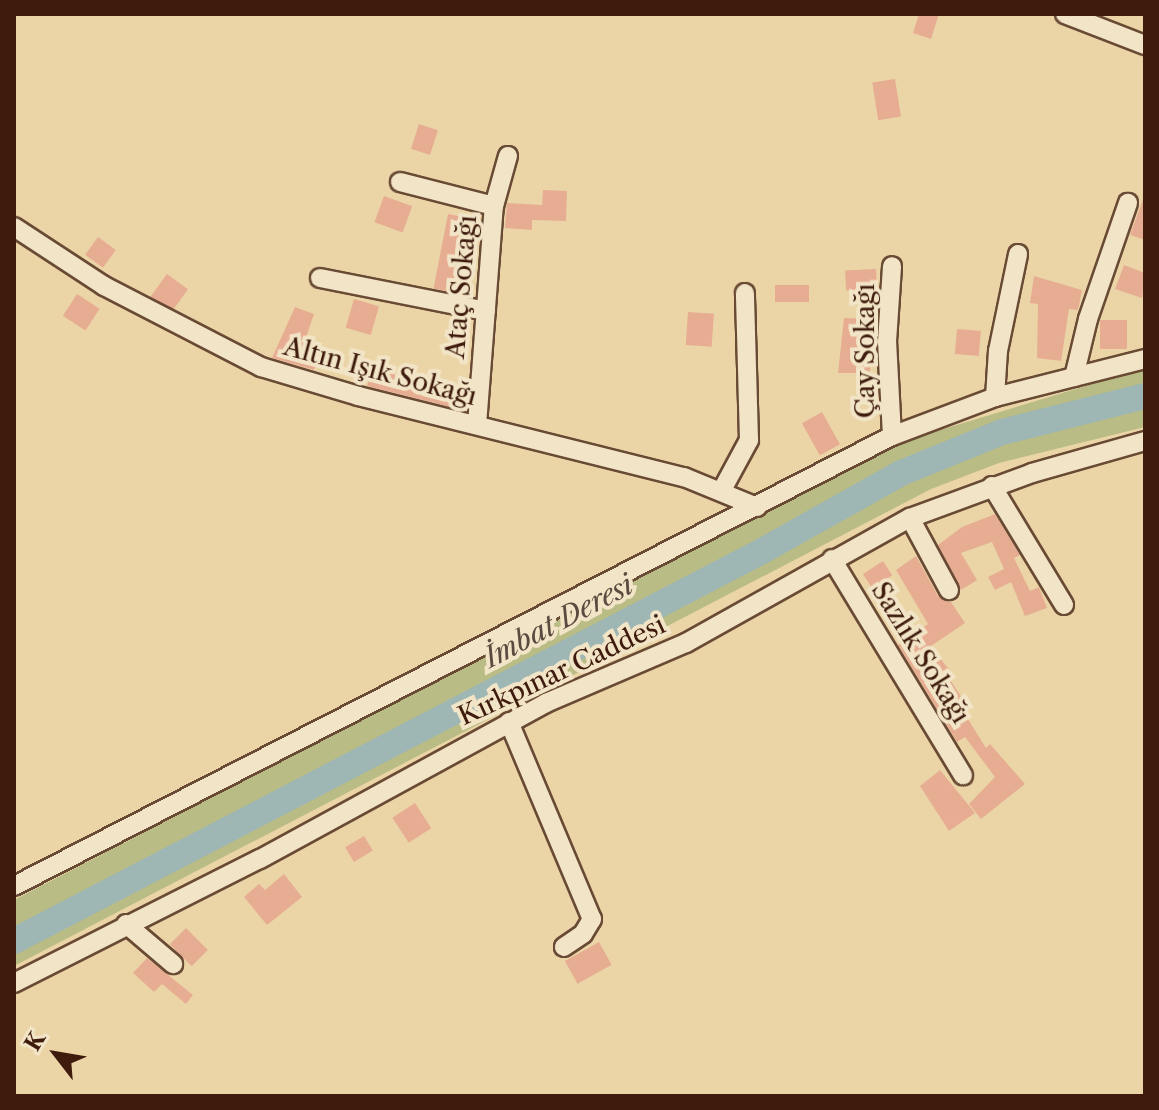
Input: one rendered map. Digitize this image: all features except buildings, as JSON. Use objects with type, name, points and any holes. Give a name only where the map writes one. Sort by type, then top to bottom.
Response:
[{"type":"street","points":[[1065,14],[1095,19],[1145,45]]},
{"type":"street","name":"Ataç Sokağı","points":[[477,425],[494,206],[508,156]]},
{"type":"street","points":[[400,182],[494,206]]},
{"type":"street","points":[[1074,377],[1088,319],[1128,203]]},
{"type":"street","name":"Altın Işık Sokağı","points":[[14,227],[93,279],[218,349],[295,379],[722,490],[757,507]]},
{"type":"street","points":[[995,397],[998,351],[1018,254]]},
{"type":"street","name":"Çay Sokağı","points":[[892,266],[887,342],[892,436]]},
{"type":"street","points":[[320,278],[486,311]]},
{"type":"street","points":[[722,490],[749,440],[745,293]]},
{"type":"street","points":[[14,886],[180,804],[466,651],[757,507],[892,436],[995,397],[1145,359]]},
{"type":"street","name":"Kırkpınar Caddesi","points":[[14,983],[260,859],[509,722],[686,643],[910,518],[992,486],[1145,441]]},
{"type":"street","points":[[992,486],[1064,605]]},
{"type":"street","points":[[910,518],[949,590]]},
{"type":"street","name":"Sazlık Sokağı","points":[[832,559],[963,775]]},
{"type":"street","points":[[509,722],[592,919],[583,934],[564,947]]},
{"type":"street","points":[[126,924],[173,964]]},
{"type":"green space","points":[[1145,368],[1145,427],[999,463],[931,489],[14,966],[14,900],[894,444]]},
{"type":"waterway","name":"İmbat Deresi","points":[[14,941],[764,550],[901,473],[1002,432],[1145,396]]}]
